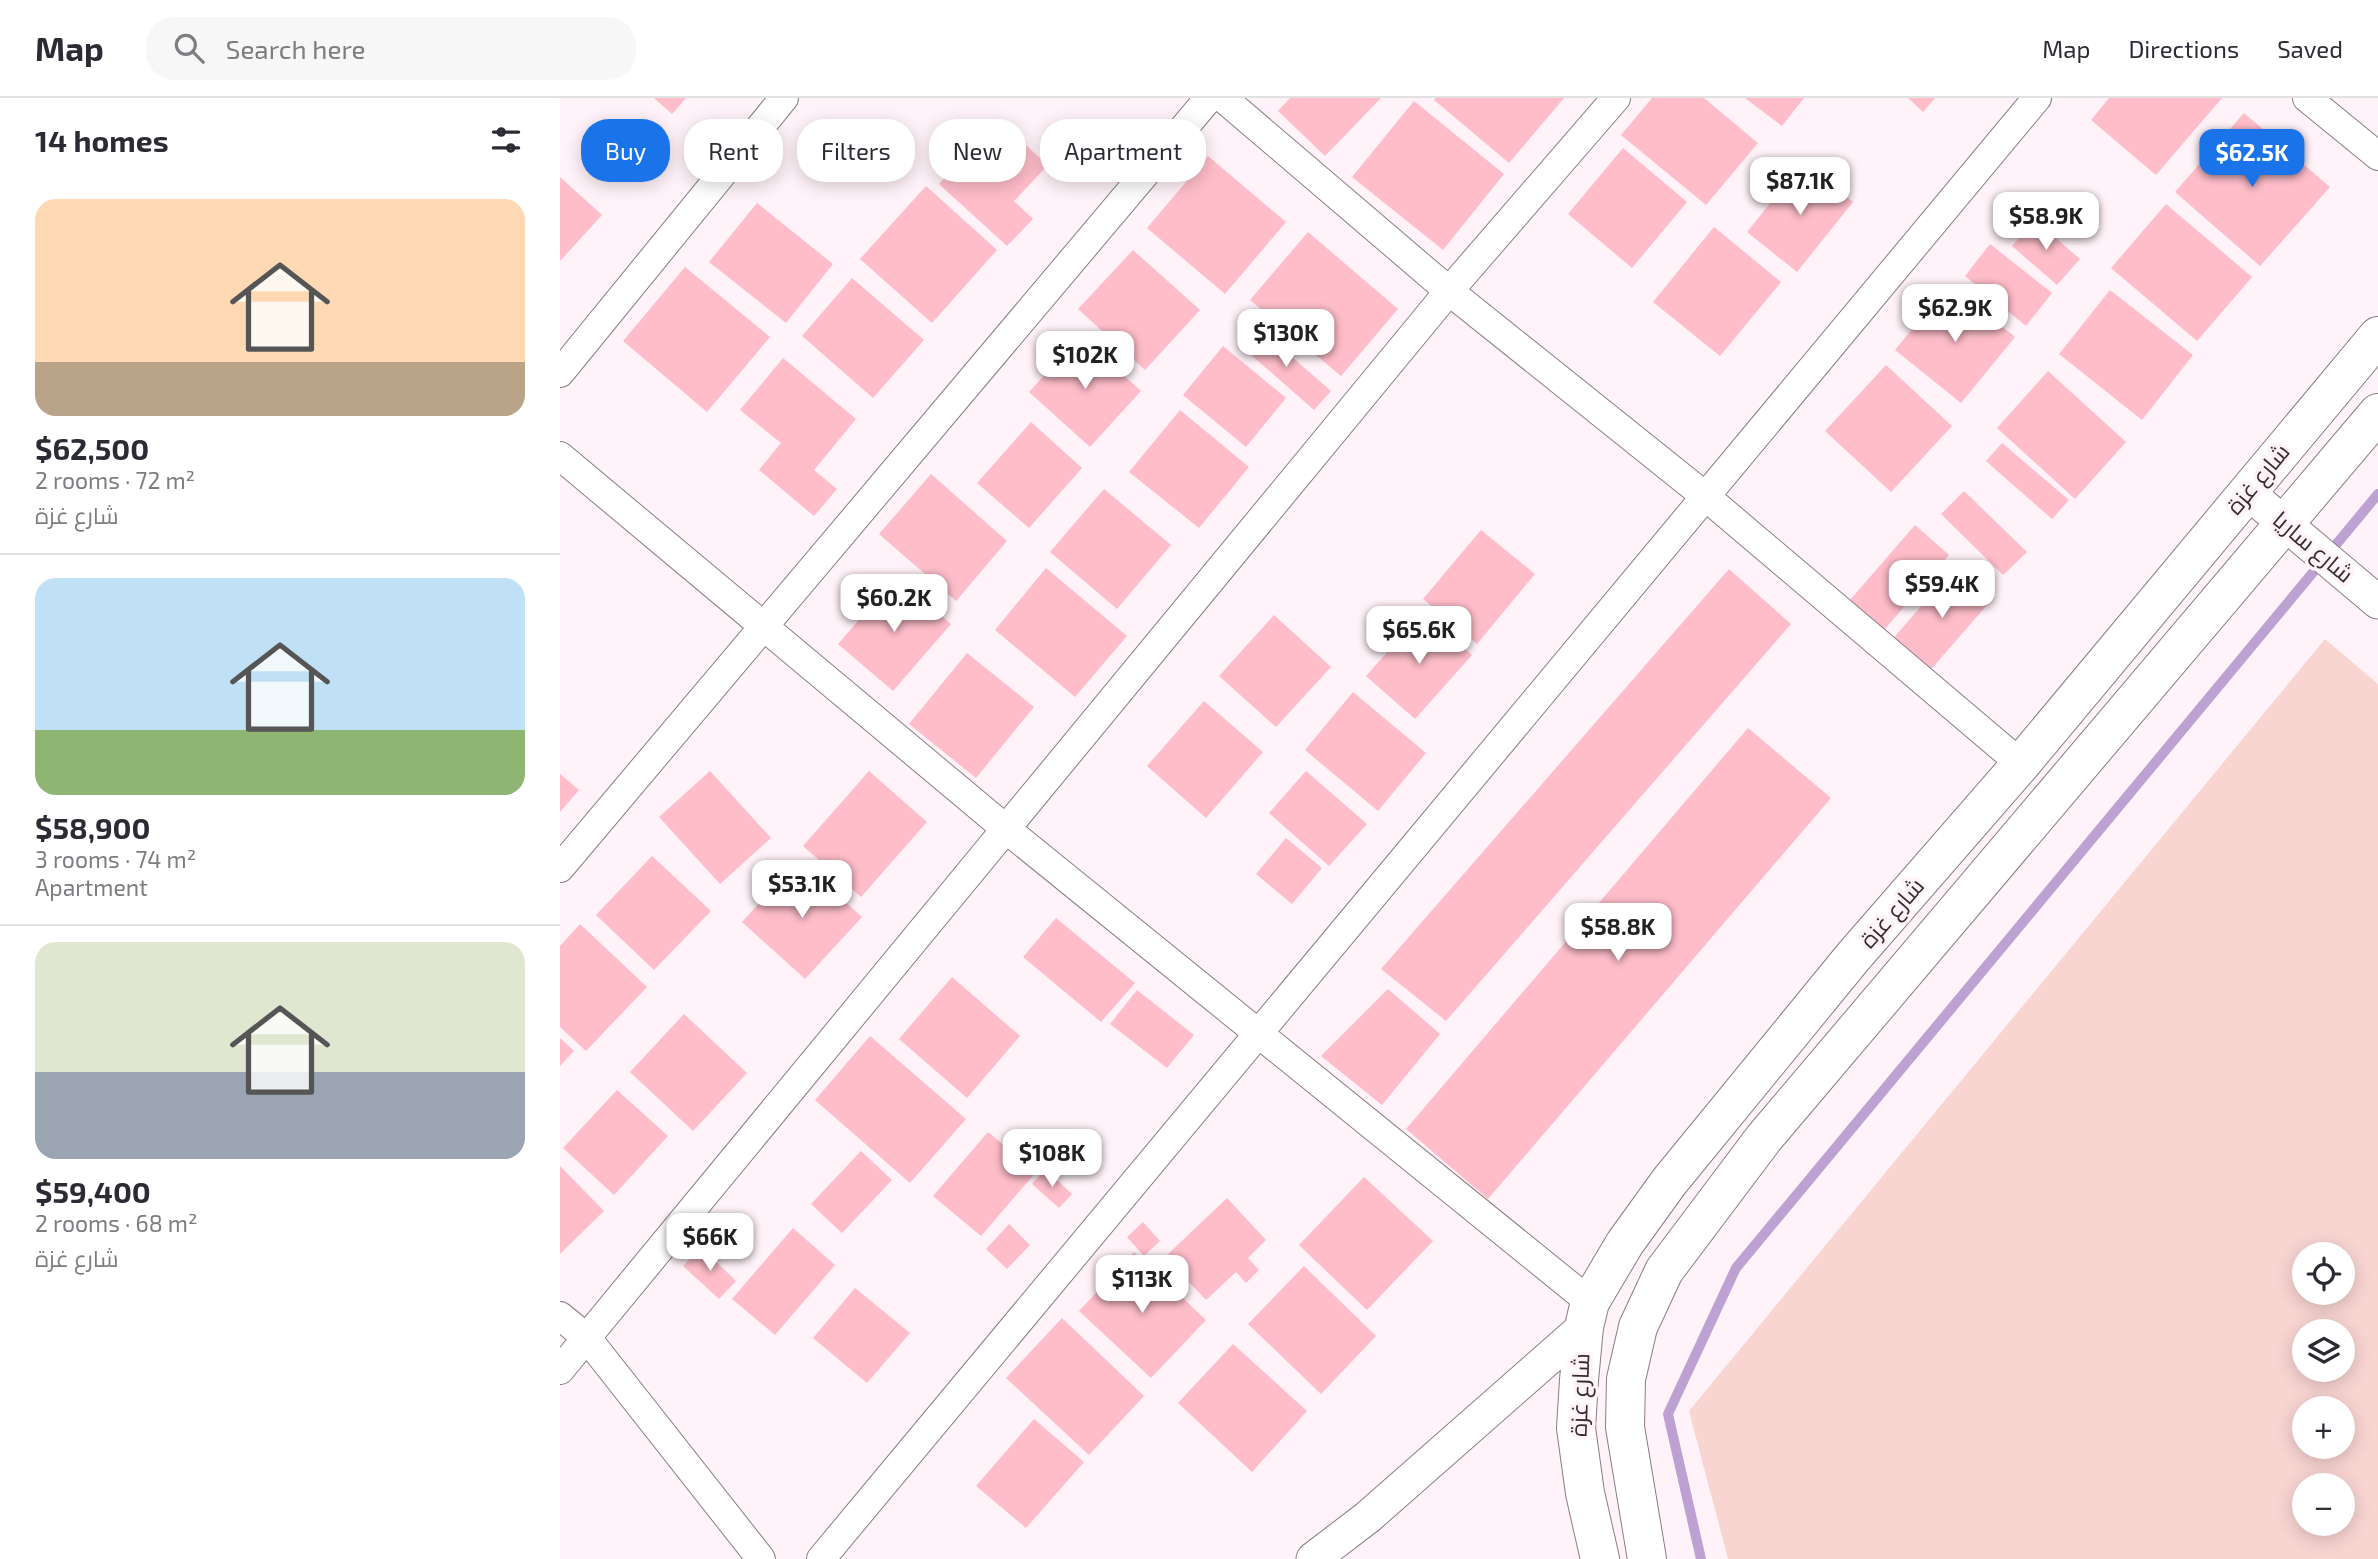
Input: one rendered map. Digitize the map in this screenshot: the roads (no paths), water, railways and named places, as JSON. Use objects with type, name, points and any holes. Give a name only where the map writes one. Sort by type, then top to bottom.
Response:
[{"type":"main road","name":"شارع غزة","points":[[1600,1559],[1585,1493],[1576,1428],[1587,1314],[1625,1243],[1669,1182],[1853,957],[2021,764],[2378,336]]},
{"type":"main road","name":"شارع غزة","points":[[1647,1559],[1625,1427],[1626,1379],[1637,1327],[1664,1270],[1764,1138],[2378,413]]},
{"type":"street","points":[[560,373],[783,98]]},
{"type":"street","points":[[560,867],[1209,98]]},
{"type":"street","points":[[1223,98],[1449,291],[1705,496],[2021,764]]},
{"type":"street","points":[[560,1370],[1449,291],[1616,98]]},
{"type":"street","points":[[821,1559],[1259,1036],[2036,98]]},
{"type":"street","points":[[2307,98],[2378,156]]},
{"type":"street","points":[[560,456],[763,629],[1259,1036],[1587,1314],[1368,1517],[1313,1559]]},
{"type":"street","name":"شارع ساريا","points":[[2247,492],[2378,602]]},
{"type":"street","points":[[560,1316],[587,1338],[761,1559]]},
{"type":"waterway","points":[[1701,1559],[1668,1414],[1736,1268],[2378,494]]}]
